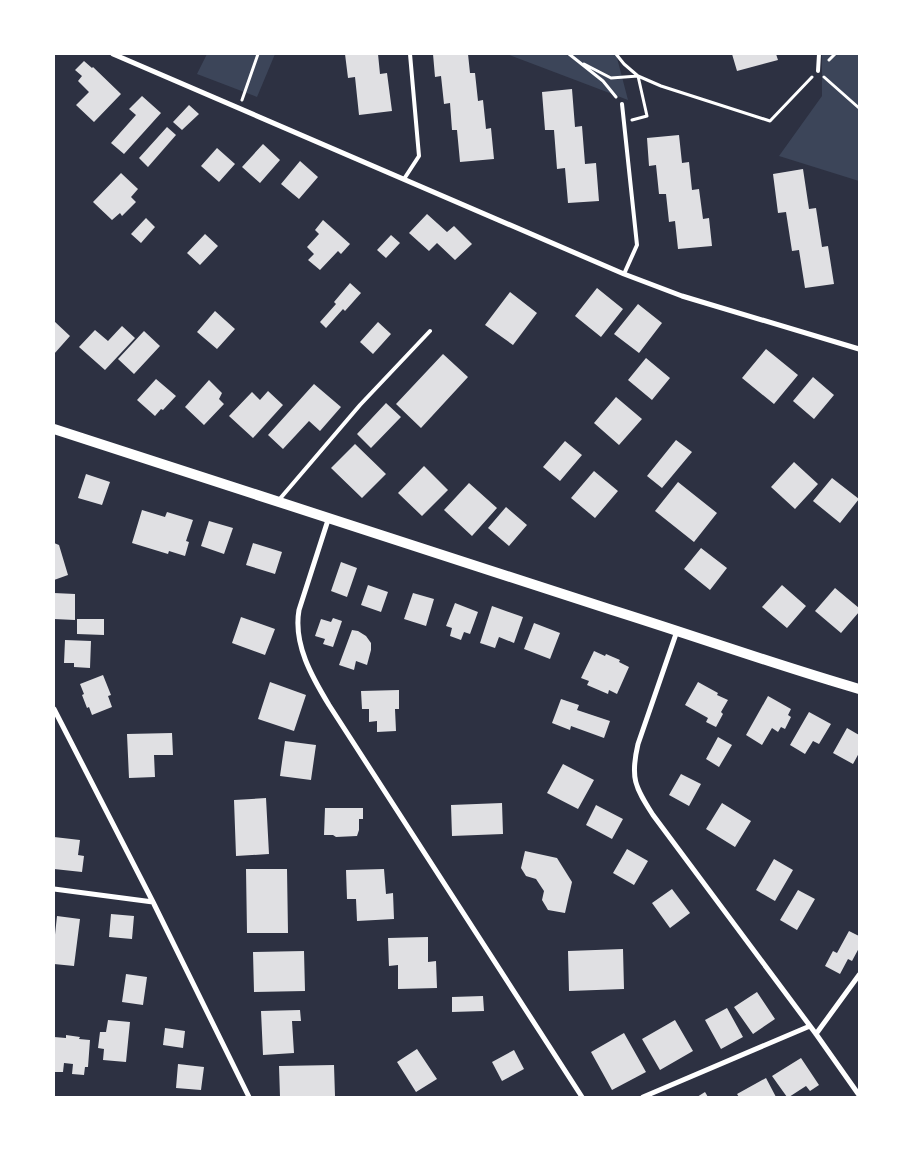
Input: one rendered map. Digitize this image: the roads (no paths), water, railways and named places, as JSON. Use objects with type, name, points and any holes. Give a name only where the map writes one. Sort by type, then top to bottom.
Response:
[{"type":"main road","points":[[54,429],[328,520],[678,631],[792,670],[859,689]]},
{"type":"street","points":[[113,54],[624,274],[682,296],[859,349]]},
{"type":"street","points":[[328,520],[297,619],[301,644],[312,676],[329,706],[582,1097]]},
{"type":"street","points":[[678,631],[634,760],[636,783],[641,796],[859,1095]]},
{"type":"street","points":[[54,709],[153,902],[249,1097]]},
{"type":"street","points":[[54,889],[153,902]]},
{"type":"street","points":[[816,1034],[859,975]]},
{"type":"street","points":[[643,1097],[810,1026]]},
{"type":"lane","points":[[404,179],[419,156],[410,54]]},
{"type":"lane","points":[[818,72],[819,54]]},
{"type":"lane","points":[[622,104],[636,245],[624,274]]},
{"type":"lane","points":[[277,503],[360,406],[430,331]]}]
